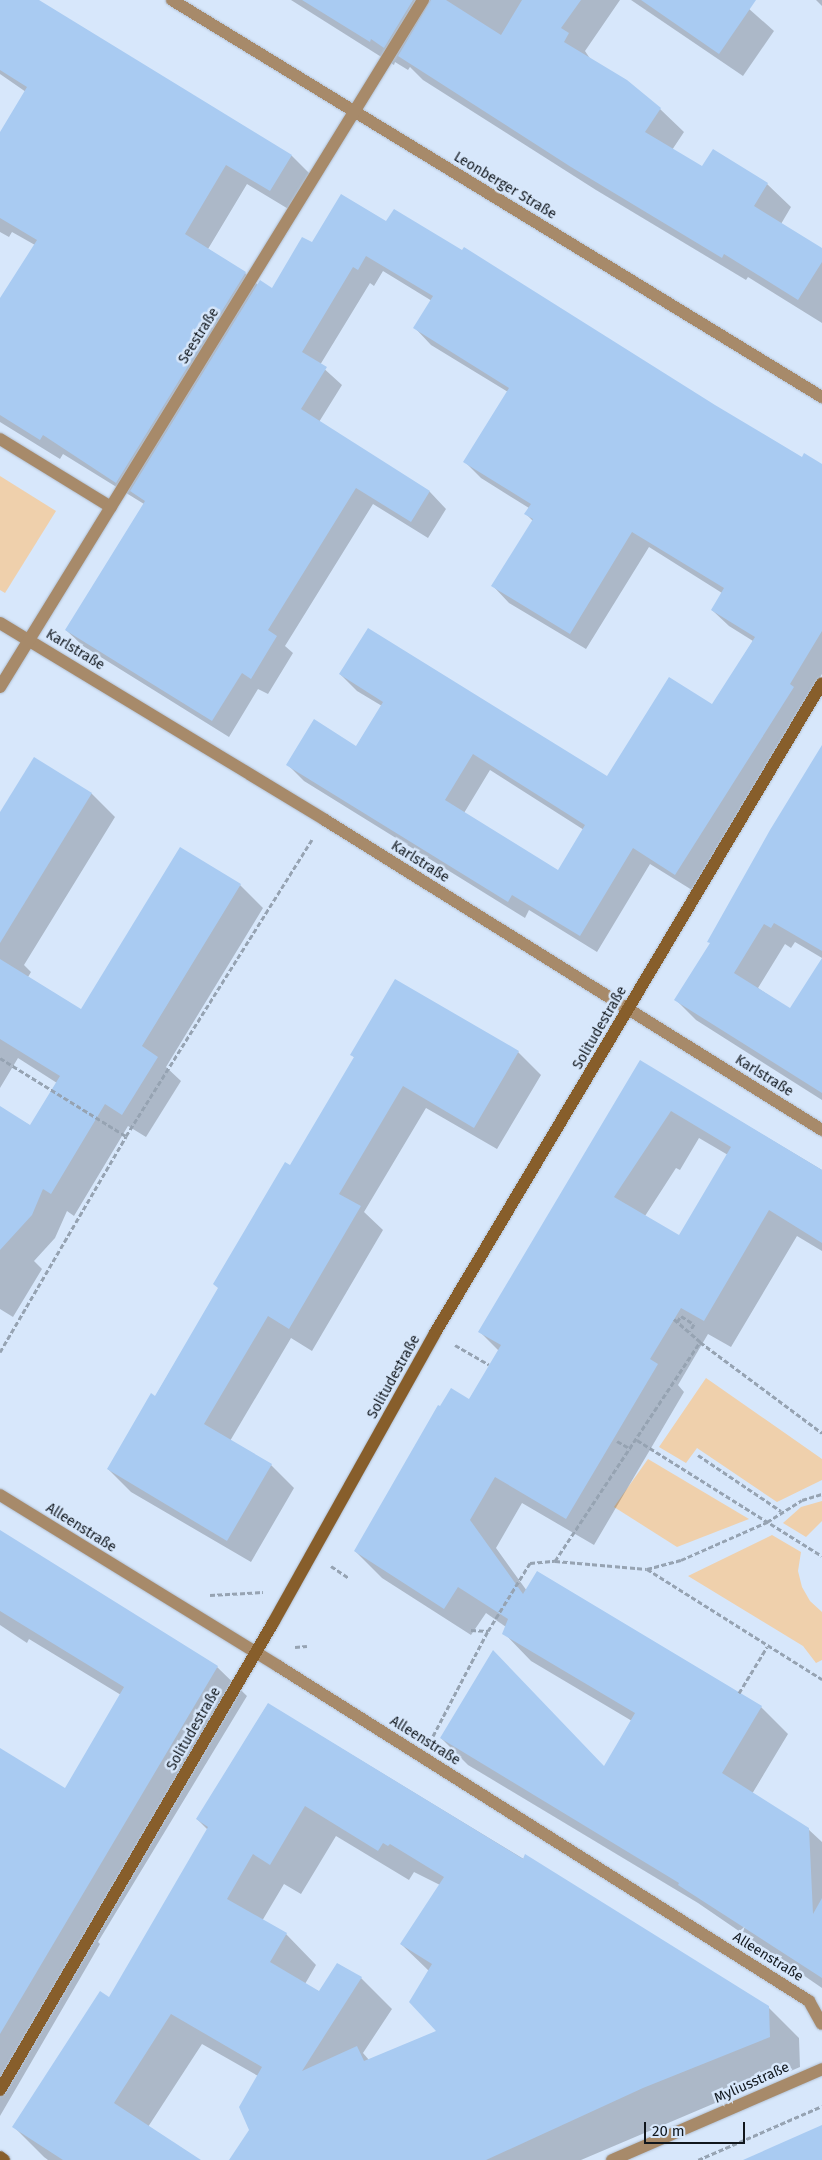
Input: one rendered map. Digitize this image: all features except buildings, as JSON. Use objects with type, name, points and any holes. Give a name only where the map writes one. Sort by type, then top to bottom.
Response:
[{"type":"street","name":"Leonberger Straße","points":[[172,0],[822,397]]},
{"type":"street","name":"Seestraße","points":[[0,687],[423,0]]},
{"type":"street","points":[[0,439],[111,507]]},
{"type":"street","name":"Karlstraße","points":[[0,623],[325,820],[822,1130]]},
{"type":"street","name":"Solitudestraße","points":[[0,2090],[291,1591],[435,1333],[822,683]]},
{"type":"street","name":"Alleenstraße","points":[[0,1496],[255,1652],[809,2000],[822,2024]]},
{"type":"street","name":"Myliusstraße","points":[[612,2160],[822,2068]]},
{"type":"street","points":[[0,2157],[4,2160]]},
{"type":"path","points":[[0,1352],[126,1136],[325,820]]},
{"type":"path","points":[[0,1058],[126,1136]]},
{"type":"path","points":[[690,1330],[694,1324],[681,1316],[676,1321],[690,1330],[700,1342],[822,1433]]},
{"type":"path","points":[[435,1333],[489,1365]]},
{"type":"path","points":[[555,1561],[637,1440],[700,1342]]},
{"type":"path","points":[[637,1440],[822,1556]]},
{"type":"path","points":[[617,1441],[631,1449]]},
{"type":"path","points":[[698,1456],[781,1511]]},
{"type":"path","points":[[421,1756],[488,1630],[530,1563],[555,1561],[648,1569],[681,1560],[768,1522],[781,1511],[822,1494]]},
{"type":"path","points":[[648,1569],[767,1647],[822,1679]]},
{"type":"path","points":[[164,1597],[291,1591]]},
{"type":"path","points":[[471,1630],[488,1630]]},
{"type":"path","points":[[739,1693],[767,1647]]},
{"type":"path","points":[[698,2160],[822,2106]]},
{"type":"shaded area","points":[[0,476],[56,511],[5,593],[0,590]]},
{"type":"shaded area","points":[[706,1378],[822,1459],[822,1480],[777,1502],[697,1448],[686,1463],[659,1447]]},
{"type":"shaded area","points":[[648,1459],[749,1519],[677,1547],[614,1507]]},
{"type":"shaded area","points":[[822,1501],[822,1521],[806,1537],[783,1523],[801,1507]]},
{"type":"shaded area","points":[[772,1535],[801,1552],[798,1571],[802,1587],[810,1601],[822,1612],[822,1660],[816,1663],[803,1646],[688,1576]]}]
